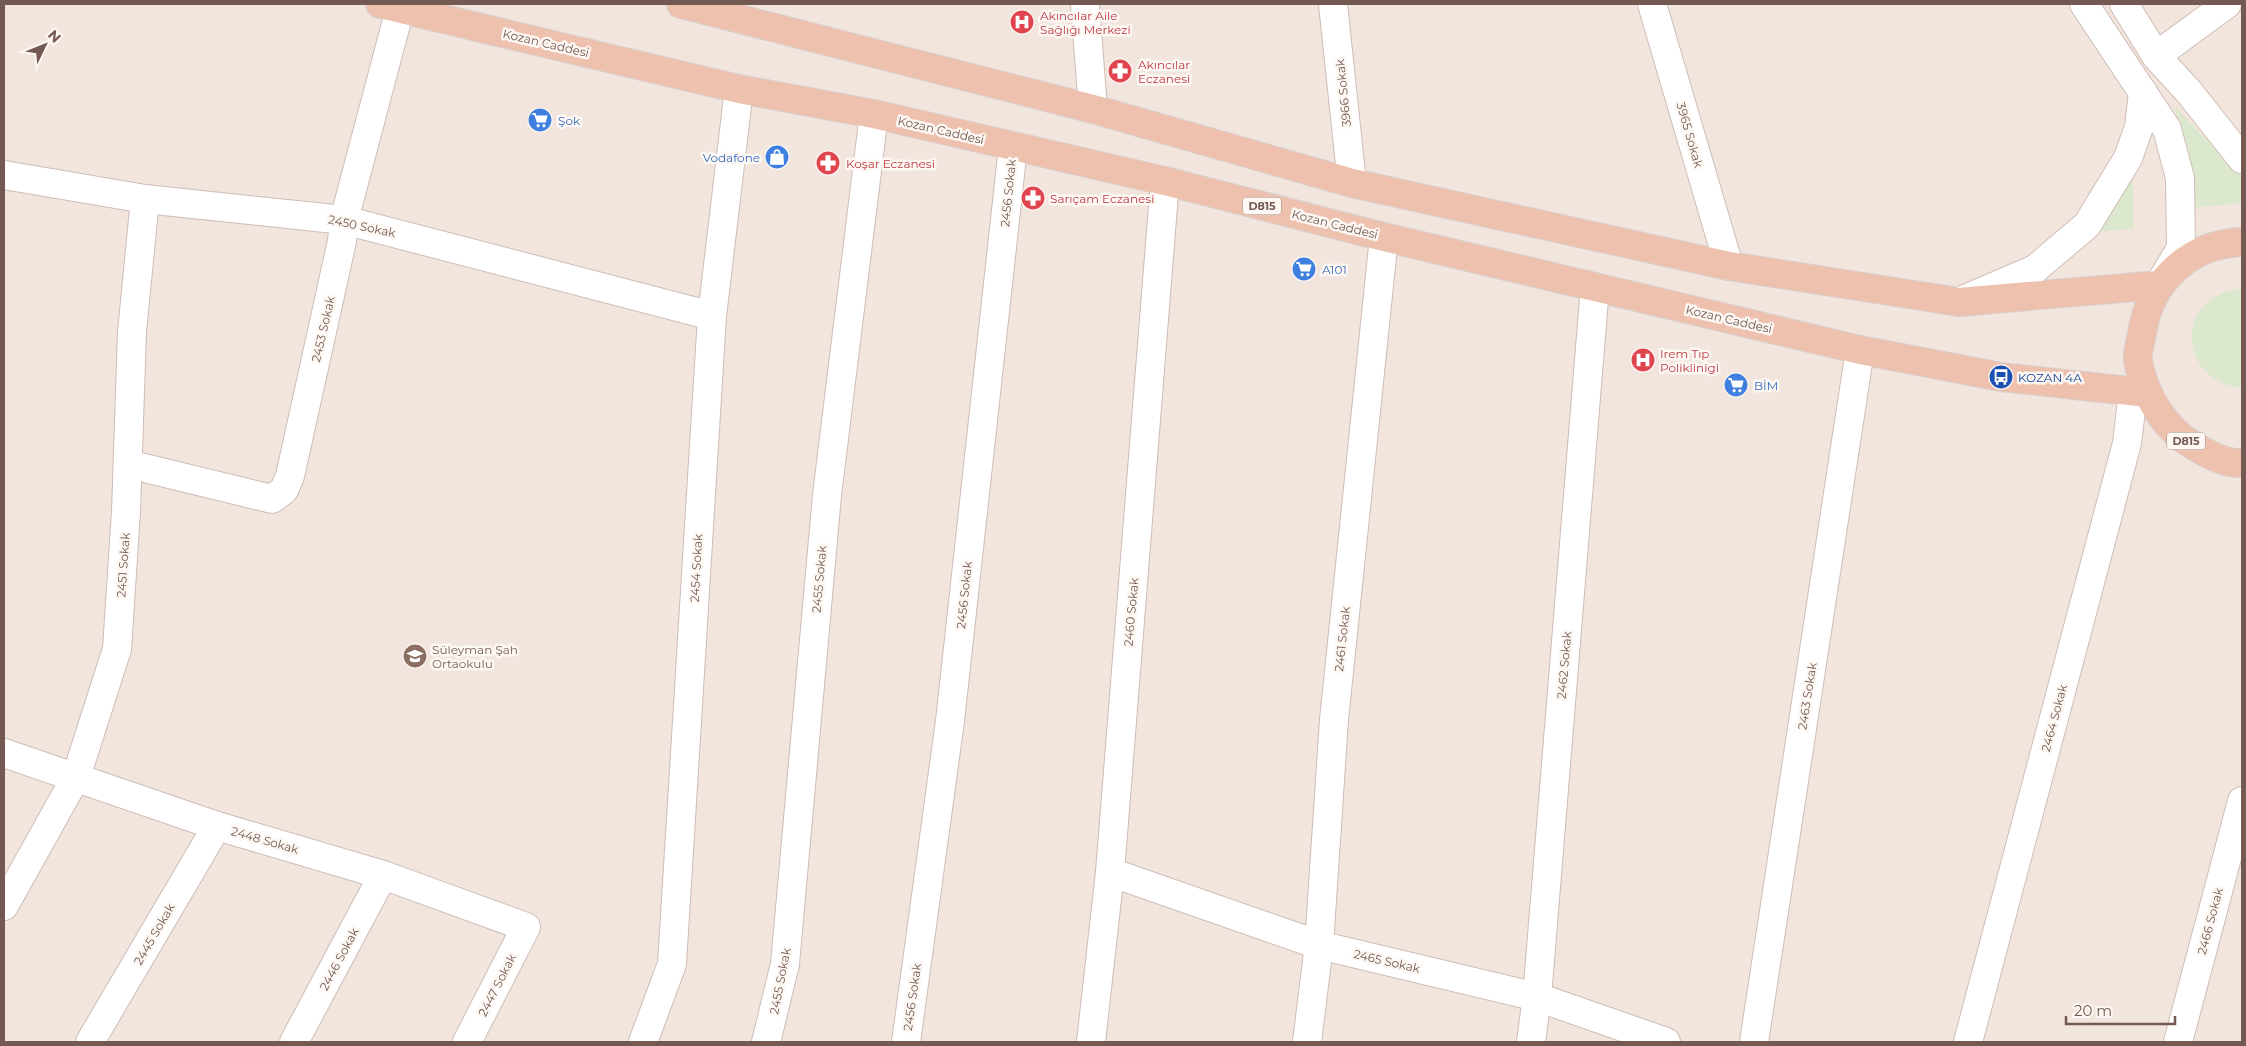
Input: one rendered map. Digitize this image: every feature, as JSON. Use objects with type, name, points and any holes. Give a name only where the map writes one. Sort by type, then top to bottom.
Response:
[{"type":"highway","points":[[681,4],[1093,109],[1352,183],[1729,266],[1959,302],[2159,285]]},
{"type":"highway","name":"Kozan Caddesi","points":[[390,6],[739,89],[874,114],[1013,148],[1165,181],[1384,237],[1860,350],[2001,378],[2140,393]]},
{"type":"highway","name":"D815","points":[[2242,242],[2224,243],[2188,258],[2159,285],[2144,321],[2138,359],[2140,393],[2167,424],[2186,442],[2209,455],[2242,463]]},
{"type":"street","points":[[1085,4],[1093,109]]},
{"type":"street","name":"3966 Sokak","points":[[1333,4],[1352,183]]},
{"type":"street","name":"3965 Sokak","points":[[1652,4],[1729,266]]},
{"type":"street","points":[[2084,4],[2167,129],[2180,178],[2181,248],[2159,285]]},
{"type":"street","points":[[2124,4],[2156,56],[2189,92],[2242,160]]},
{"type":"street","points":[[2156,56],[2227,4]]},
{"type":"street","name":"2453 Sokak","points":[[128,464],[272,499],[284,490],[290,476],[342,241],[344,220],[390,6]]},
{"type":"street","name":"2454 Sokak","points":[[643,1042],[672,964],[712,316],[739,89]]},
{"type":"street","points":[[1959,302],[2035,269],[2087,225],[2128,158],[2139,127],[2143,92]]},
{"type":"street","points":[[2189,92],[2242,136]]},
{"type":"street","name":"2455 Sokak","points":[[766,1042],[786,964],[827,494],[874,114]]},
{"type":"street","name":"2456 Sokak","points":[[906,1042],[950,722],[1013,148]]},
{"type":"street","name":"2450 Sokak","points":[[4,175],[145,199],[344,220],[712,316]]},
{"type":"street","name":"2460 Sokak","points":[[1091,1042],[1110,872],[1165,181]]},
{"type":"street","name":"2451 Sokak","points":[[4,906],[76,777],[118,649],[128,464],[132,332],[145,199]]},
{"type":"street","name":"2461 Sokak","points":[[1307,1042],[1319,945],[1334,720],[1384,237]]},
{"type":"street","name":"2462 Sokak","points":[[1531,1042],[1537,997],[1595,287]]},
{"type":"street","name":"2463 Sokak","points":[[1754,1042],[1860,350]]},
{"type":"street","name":"2464 Sokak","points":[[1968,1042],[2140,393]]},
{"type":"street","name":"2448 Sokak","points":[[4,754],[217,826],[383,875],[526,927]]},
{"type":"street","name":"2466 Sokak","points":[[2178,1042],[2242,800]]},
{"type":"street","name":"2445 Sokak","points":[[90,1042],[217,826]]},
{"type":"street","name":"2465 Sokak","points":[[1110,872],[1319,945],[1537,997],[1666,1042]]},
{"type":"street","name":"2446 Sokak","points":[[294,1042],[383,875]]},
{"type":"street","name":"2447 Sokak","points":[[467,1042],[526,927]]},
{"type":"shaded area","points":[[4,4],[2242,4],[2242,1042],[4,1042]]},
{"type":"green space","points":[[2175,107],[2242,176],[2242,203],[2191,208]]},
{"type":"green space","points":[[2132,164],[2134,229],[2094,232]]},
{"type":"green space","points":[[2242,288],[2242,388],[2220,382],[2204,370],[2195,355],[2192,338],[2195,321],[2204,305],[2220,294]]},
{"type":"place","name":"Akıncılar Aile Sağlığı Merkezi","points":[[1022,22]]},
{"type":"place","name":"Akıncılar Eczanesi","points":[[1120,71]]},
{"type":"place","name":"Şok","points":[[540,120]]},
{"type":"place","name":"Vodafone","points":[[777,157]]},
{"type":"place","name":"Koşar Eczanesi","points":[[828,163]]},
{"type":"place","name":"Sarıçam Eczanesi","points":[[1033,198]]},
{"type":"place","name":"A101","points":[[1304,269]]},
{"type":"place","name":"Irem Tıp Poliklinigi","points":[[1643,360]]},
{"type":"place","name":"KOZAN 4A","points":[[2001,377]]},
{"type":"place","name":"BİM","points":[[1736,385]]},
{"type":"place","name":"Süleyman Şah Ortaokulu","points":[[415,656]]}]
